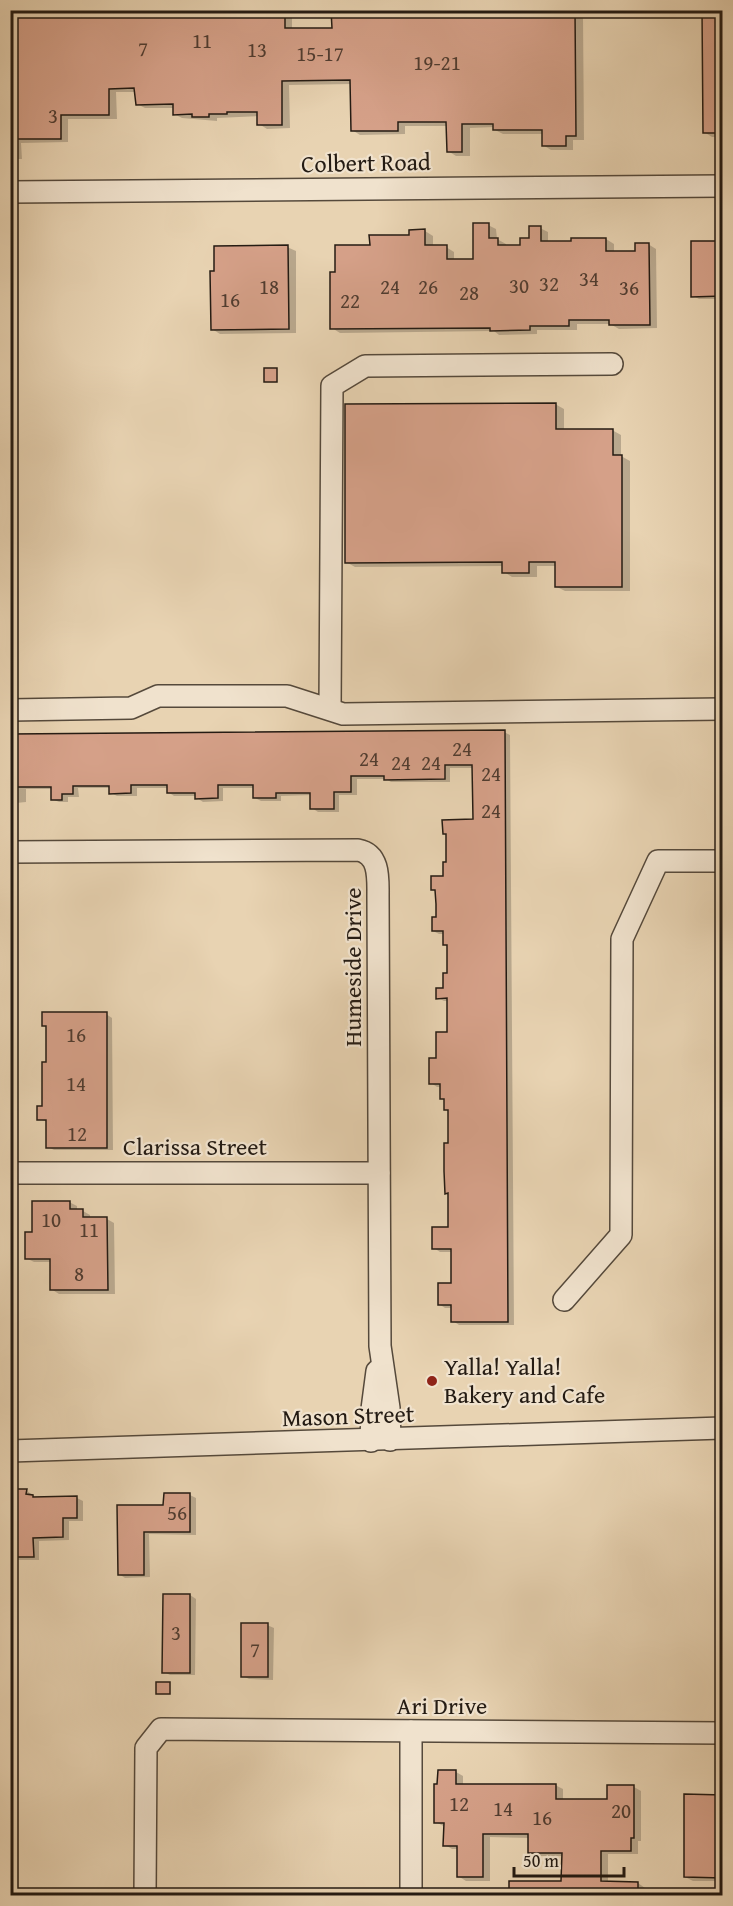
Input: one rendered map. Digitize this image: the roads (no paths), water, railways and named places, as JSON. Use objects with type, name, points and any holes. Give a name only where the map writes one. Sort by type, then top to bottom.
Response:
[{"type":"street","name":"Colbert Road","points":[[10,192],[723,186]]},
{"type":"street","points":[[330,709],[332,386],[365,366],[612,364]]},
{"type":"street","points":[[10,710],[131,708],[158,696],[287,696],[343,714],[723,709]]},
{"type":"street","name":"Humeside Drive","points":[[10,852],[358,850],[371,856],[377,874],[378,896],[380,1346],[372,1409],[381,1440]]},
{"type":"street","points":[[564,1300],[621,1235],[622,939],[658,861],[723,861]]},
{"type":"street","name":"Clarissa Street","points":[[10,1173],[379,1173]]},
{"type":"street","name":"Mason Street","points":[[10,1451],[723,1428]]},
{"type":"street","name":"Ari Drive","points":[[145,1896],[146,1748],[161,1729],[723,1733]]},
{"type":"street","points":[[411,1731],[411,1896]]},
{"type":"place","name":"Yalla! Yalla! Bakery and Cafe","points":[[432,1381]]}]
